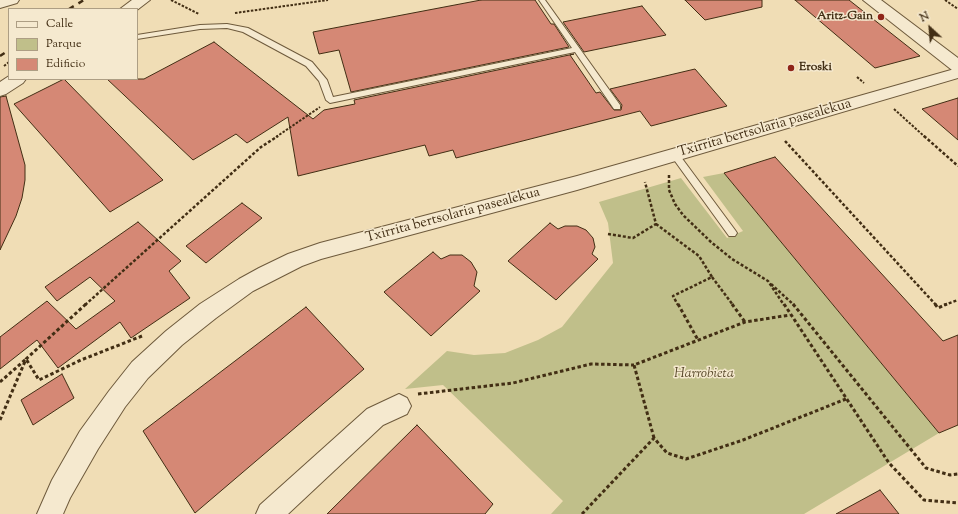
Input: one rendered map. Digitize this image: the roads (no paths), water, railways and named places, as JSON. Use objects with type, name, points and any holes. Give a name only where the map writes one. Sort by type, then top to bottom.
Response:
[{"type":"street","points":[[0,4],[12,0]]},
{"type":"street","points":[[130,8],[142,0]]},
{"type":"street","points":[[871,0],[958,66]]},
{"type":"street","name":"Txirrita bertsolaria pasealekua","points":[[50,514],[61,489],[88,440],[140,370],[174,338],[208,311],[266,274],[295,260],[320,251],[577,183],[667,166],[958,73]]},
{"type":"street","points":[[0,90],[15,80]]},
{"type":"street","points":[[269,514],[375,417],[399,406]]},
{"type":"lane","points":[[542,0],[617,107]]},
{"type":"lane","points":[[138,37],[200,27],[227,26],[245,30],[308,64],[322,80],[330,100],[577,49]]},
{"type":"lane","points":[[667,166],[732,233]]},
{"type":"railway","points":[[71,8],[84,0]]},
{"type":"railway","points":[[0,56],[8,51]]},
{"type":"place","name":"Aritz-Gain","points":[[881,17]]},
{"type":"place","name":"Eroski","points":[[791,68]]},
{"type":"park label","name":"Harrobieta","points":[[704,375]]}]
